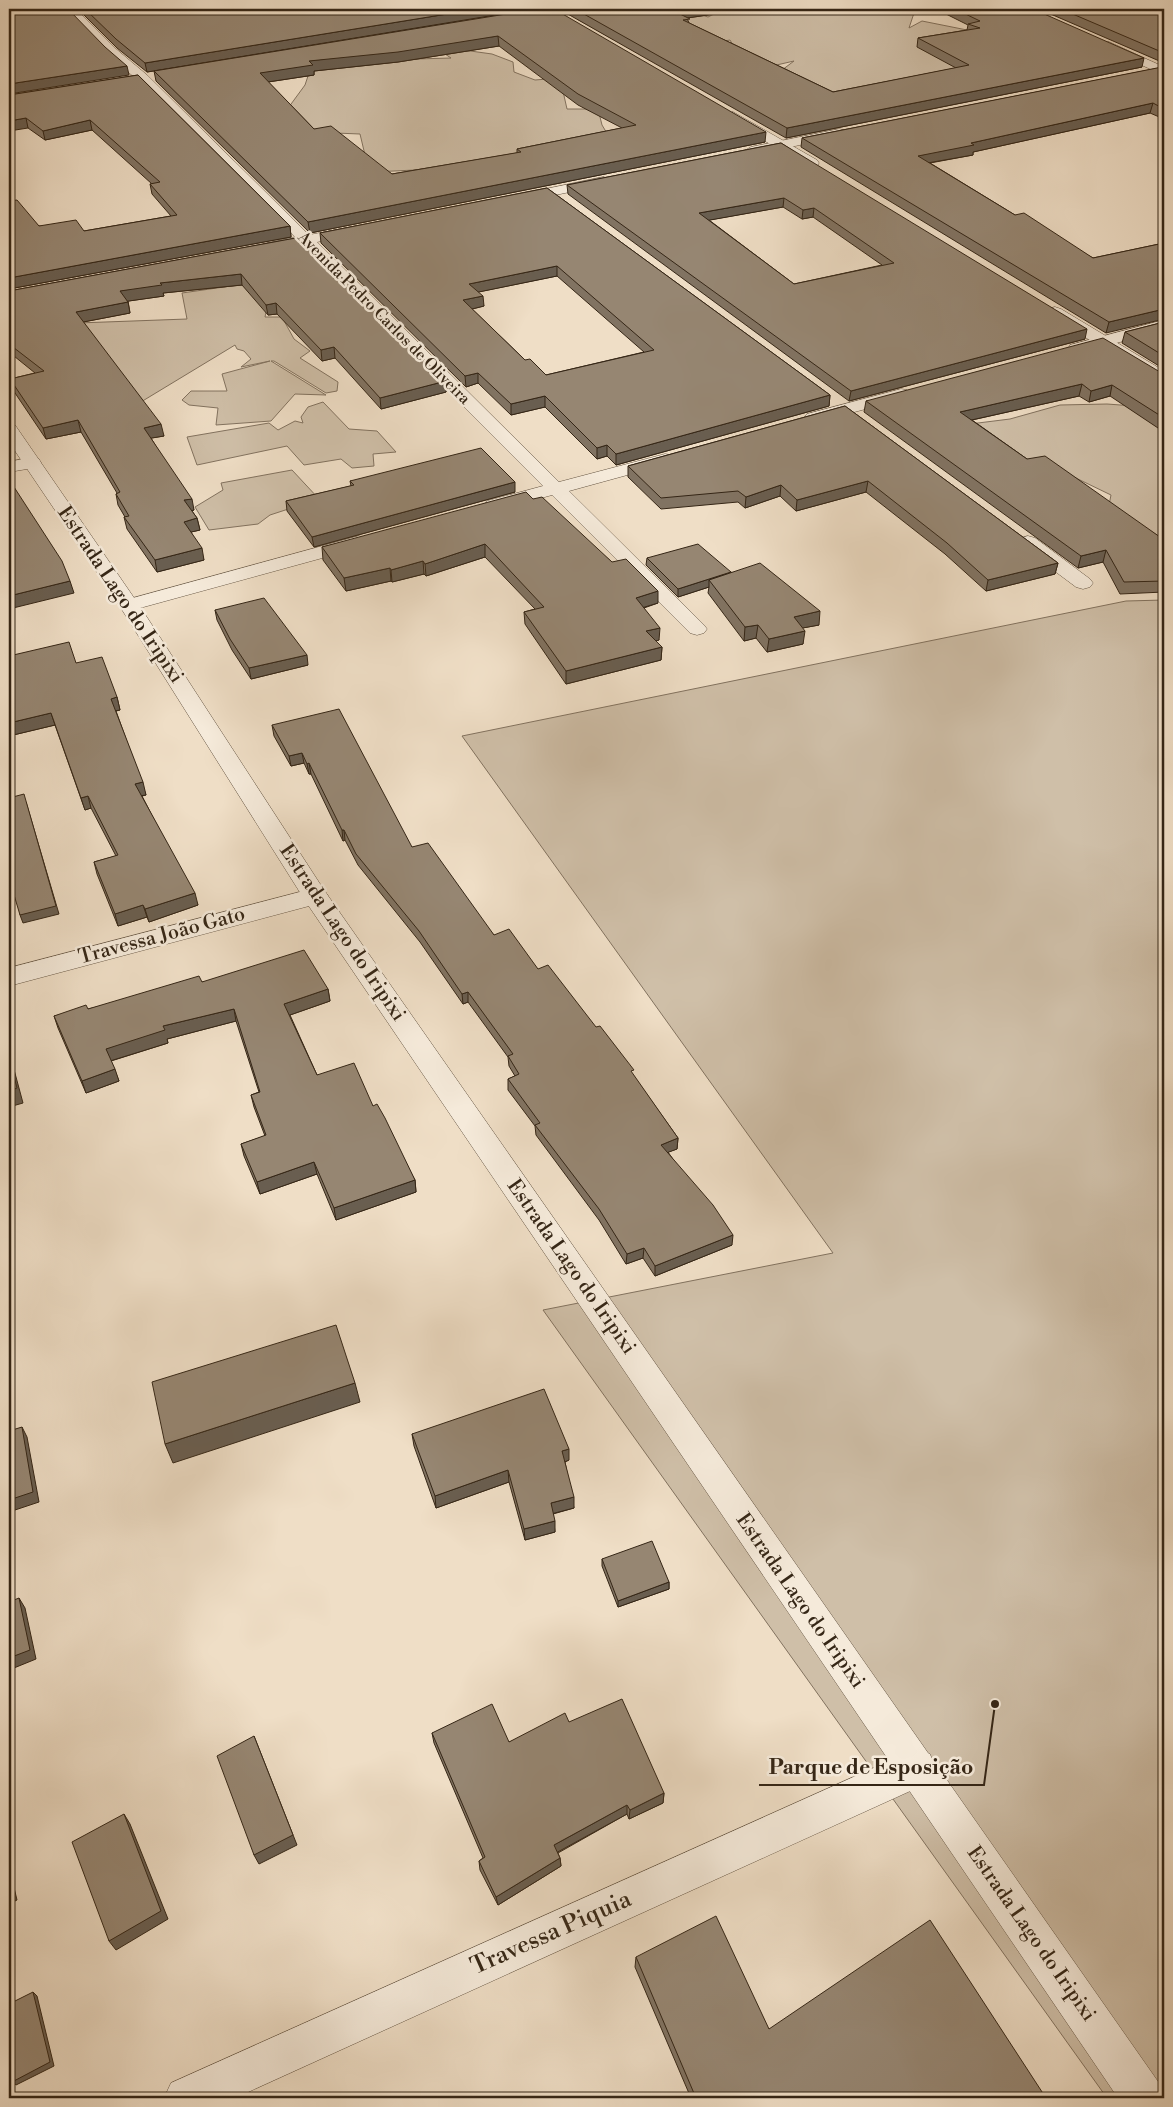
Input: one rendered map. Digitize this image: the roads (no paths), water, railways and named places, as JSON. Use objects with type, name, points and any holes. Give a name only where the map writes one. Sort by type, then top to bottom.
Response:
[{"type":"street","name":"Avenida Pedro Carlos de Oliveira","points":[[70,9],[112,52],[143,78],[697,629]]},
{"type":"street","points":[[502,19],[558,12]]},
{"type":"street","points":[[1098,41],[1164,70]]},
{"type":"street","points":[[1142,74],[1164,70]]},
{"type":"street","points":[[124,81],[163,75]]},
{"type":"street","points":[[722,110],[824,170]]},
{"type":"street","points":[[734,154],[850,131]]},
{"type":"street","points":[[504,201],[619,178]]},
{"type":"street","points":[[552,192],[568,204]]},
{"type":"street","points":[[258,249],[372,227]]},
{"type":"street","points":[[1044,305],[1164,378]]},
{"type":"street","points":[[1056,354],[1164,326]]},
{"type":"street","points":[[800,422],[922,389]]},
{"type":"street","points":[[830,397],[862,420]]},
{"type":"street","name":"Estrada Lago do Iripixi","points":[[9,428],[20,465],[129,605],[315,896],[1144,2098]]},
{"type":"street","points":[[478,509],[678,455]]},
{"type":"street","points":[[1012,530],[1083,583]]},
{"type":"street","points":[[129,605],[374,538]]},
{"type":"street","name":"Travessa João Gato","points":[[9,977],[315,896]]},
{"type":"street","name":"Travessa Piquia","points":[[186,2098],[916,1768]]},
{"type":"place","name":"Parque de Esposição","points":[[995,1704]]}]
